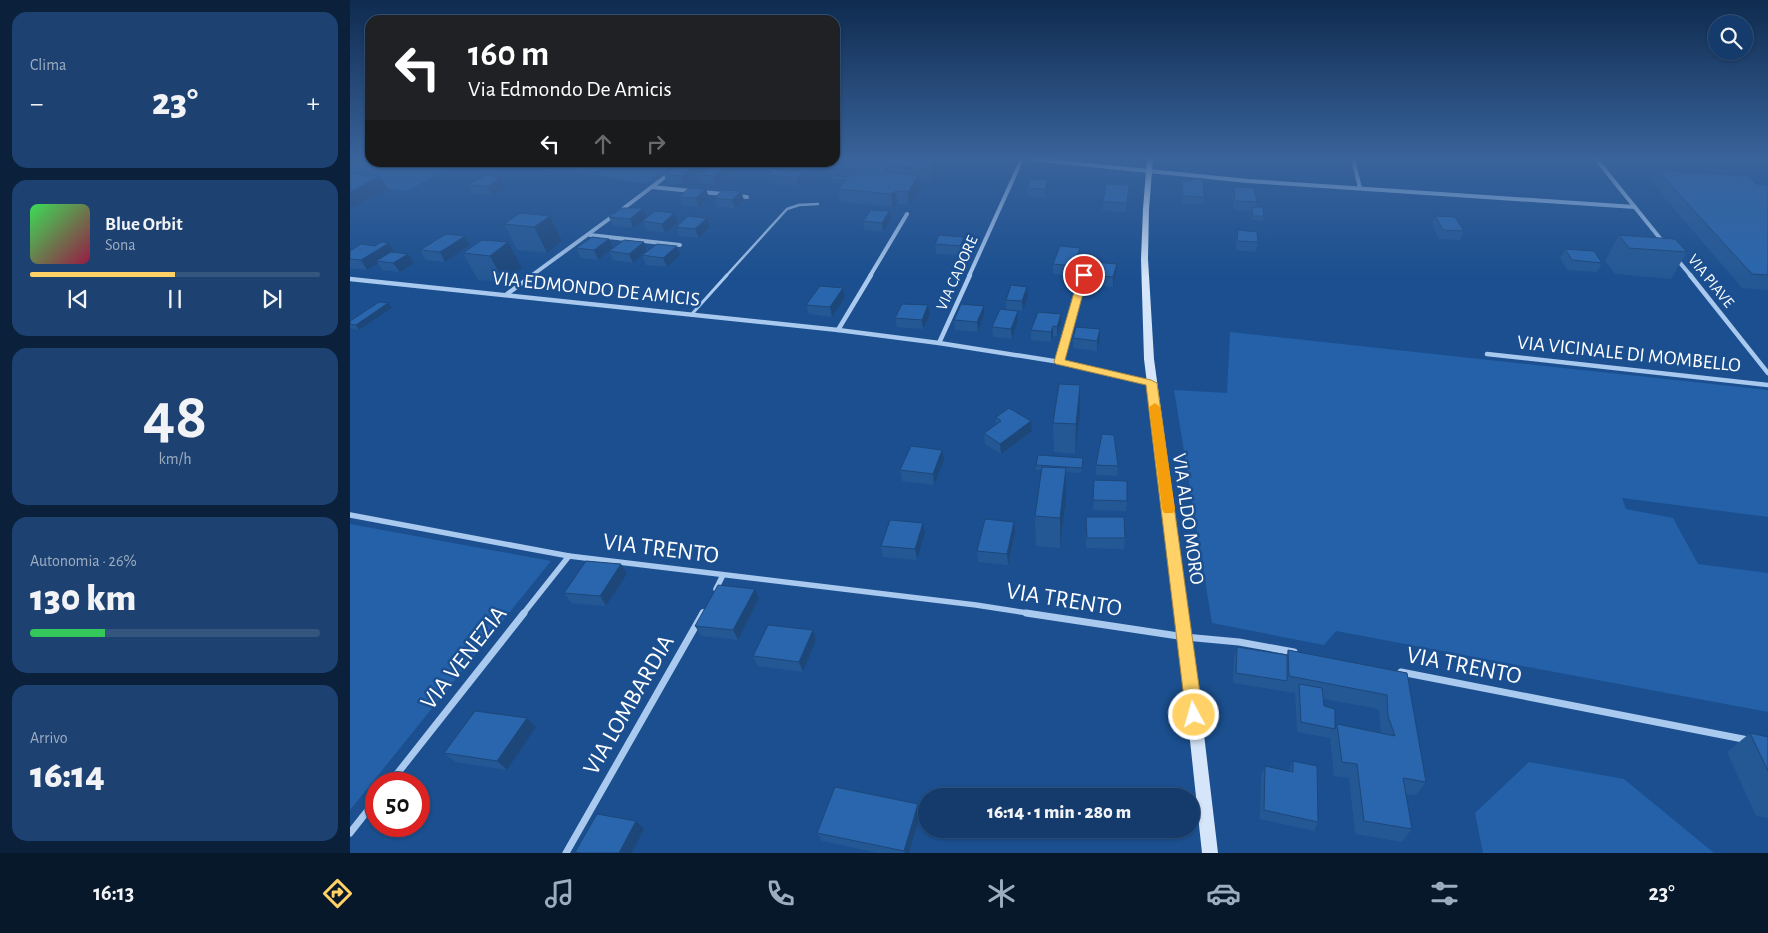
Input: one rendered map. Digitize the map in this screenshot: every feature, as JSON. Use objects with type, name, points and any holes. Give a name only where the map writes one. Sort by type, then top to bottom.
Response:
[{"type":"main road","name":"VIA ALDO MORO","points":[[1148,199],[1144,282],[1151,383],[1185,638],[1210,853]]},
{"type":"street","points":[[507,294],[637,199]]},
{"type":"street","name":"VIA CADORE","points":[[939,343],[1004,199]]},
{"type":"street","points":[[1516,199],[1635,207]]},
{"type":"street","name":"VIA PIAVE","points":[[1628,199],[1665,244]]},
{"type":"street","points":[[838,330],[907,214]]},
{"type":"street","points":[[589,235],[680,245]]},
{"type":"street","name":"VIA PIAVE","points":[[1671,252],[1768,373]]},
{"type":"street","points":[[1060,362],[1088,257]]},
{"type":"street","name":"VIA EDMONDO DE AMICIS","points":[[350,279],[507,294],[838,330],[939,343],[1060,362],[1151,383]]},
{"type":"street","name":"VIA VICINALE DI MOMBELLO","points":[[1487,354],[1768,385]]},
{"type":"street","name":"VIA TRENTO","points":[[350,515],[569,556],[976,605],[1185,638],[1239,642],[1300,653]]},
{"type":"street","name":"VIA VENEZIA","points":[[398,772],[569,556]]},
{"type":"street","points":[[714,593],[723,575]]},
{"type":"street","name":"VIA LOMBARDIA","points":[[566,853],[709,601]]},
{"type":"street","name":"VIA TRENTO","points":[[1397,672],[1759,742]]},
{"type":"street","points":[[350,833],[365,814]]},
{"type":"lane","points":[[691,315],[787,209],[799,205],[818,204]]},
{"type":"shaded area","points":[[350,199],[369,199],[350,209]]},
{"type":"shaded area","points":[[1230,332],[1768,390],[1768,517],[1622,498],[1626,509],[1673,518],[1698,564],[1768,573],[1768,712],[1336,631],[1324,645],[1212,623],[1174,390],[1227,393]]},
{"type":"shaded area","points":[[350,524],[551,561],[381,772],[365,772],[365,791],[350,810]]},
{"type":"shaded area","points":[[1529,762],[1624,779],[1714,853],[1483,853],[1475,813]]},
{"type":"building","points":[[1104,199],[1127,199],[1127,203],[1103,202]]},
{"type":"building","points":[[1235,199],[1256,199],[1257,202],[1235,201]]},
{"type":"building","points":[[1683,199],[1768,199],[1768,275],[1752,274]]},
{"type":"building","points":[[1252,207],[1263,207],[1264,216],[1253,216]]},
{"type":"building","points":[[621,208],[643,208],[630,219],[609,217]]},
{"type":"building","points":[[871,210],[889,211],[882,223],[863,221]]},
{"type":"building","points":[[655,211],[674,213],[662,224],[642,221]]},
{"type":"building","points":[[520,213],[550,216],[534,227],[504,224]]},
{"type":"building","points":[[688,216],[707,218],[695,229],[676,227]]},
{"type":"building","points":[[1435,216],[1455,217],[1464,231],[1443,230]]},
{"type":"building","points":[[1238,230],[1257,232],[1258,242],[1237,241]]},
{"type":"building","points":[[446,234],[465,236],[440,252],[420,250]]},
{"type":"building","points":[[939,235],[964,237],[960,246],[935,244]]},
{"type":"building","points":[[1619,235],[1675,239],[1687,252],[1629,248]]},
{"type":"building","points":[[592,237],[609,239],[594,250],[576,248]]},
{"type":"building","points":[[482,240],[508,242],[490,256],[463,253]]},
{"type":"building","points":[[624,240],[644,242],[629,254],[609,251]]},
{"type":"building","points":[[381,242],[389,243],[361,260],[350,259],[350,251],[361,244],[375,246]]},
{"type":"building","points":[[657,244],[677,246],[663,258],[642,255]]},
{"type":"building","points":[[1060,246],[1080,248],[1074,266],[1053,264]]},
{"type":"building","points":[[1565,249],[1594,251],[1602,263],[1572,260]]},
{"type":"building","points":[[391,252],[408,254],[393,263],[376,261]]},
{"type":"building","points":[[1094,262],[1117,264],[1113,277],[1090,275]]},
{"type":"building","points":[[1011,285],[1027,287],[1022,301],[1006,300]]},
{"type":"building","points":[[820,286],[843,288],[830,307],[806,305]]},
{"type":"building","points":[[379,302],[388,303],[356,325],[350,324],[350,321]]},
{"type":"building","points":[[902,304],[928,305],[922,320],[895,318]]},
{"type":"building","points":[[961,304],[984,306],[977,322],[954,320]]},
{"type":"building","points":[[1000,309],[1018,311],[1011,329],[992,327]]},
{"type":"building","points":[[1038,312],[1061,314],[1057,327],[1053,326],[1051,332],[1031,330]]},
{"type":"building","points":[[1076,327],[1100,329],[1097,341],[1073,338]]},
{"type":"building","points":[[1059,384],[1080,385],[1076,424],[1053,423]]},
{"type":"building","points":[[1009,408],[1031,421],[1000,444],[984,433],[1001,421],[996,417]]},
{"type":"building","points":[[1102,434],[1114,435],[1118,466],[1096,465]]},
{"type":"building","points":[[911,446],[942,450],[933,474],[900,470]]},
{"type":"building","points":[[1038,455],[1083,458],[1082,468],[1036,465]]},
{"type":"building","points":[[1042,467],[1066,468],[1060,518],[1035,516]]},
{"type":"building","points":[[1094,480],[1127,481],[1127,501],[1093,500]]},
{"type":"building","points":[[1086,517],[1124,517],[1125,538],[1087,538]]},
{"type":"building","points":[[985,519],[1014,522],[1007,554],[977,551]]},
{"type":"building","points":[[890,520],[923,523],[915,549],[881,546]]},
{"type":"building","points":[[586,561],[621,564],[600,596],[564,593]]},
{"type":"building","points":[[718,585],[755,589],[733,630],[695,626]]},
{"type":"building","points":[[768,625],[813,630],[799,662],[753,656]]},
{"type":"building","points":[[1237,647],[1287,655],[1287,681],[1236,673]]},
{"type":"building","points":[[1288,650],[1407,673],[1426,782],[1403,778],[1412,829],[1364,821],[1357,764],[1342,762],[1337,724],[1395,736],[1388,716],[1387,695],[1289,676]]},
{"type":"building","points":[[1299,684],[1322,688],[1324,706],[1335,709],[1335,729],[1301,722]]},
{"type":"building","points":[[475,711],[527,718],[497,761],[444,753]]},
{"type":"building","points":[[1750,733],[1768,737],[1768,771]]},
{"type":"building","points":[[1293,761],[1317,766],[1318,822],[1264,810],[1265,766],[1293,772]]},
{"type":"building","points":[[835,787],[918,804],[904,851],[817,833]]},
{"type":"building","points":[[597,814],[636,821],[619,853],[575,852]]},
{"type":"slow traffic","points":[[1155,407],[1168,509]]},
{"type":"route","points":[[1084,275],[1060,362],[1151,383],[1194,715]]}]
